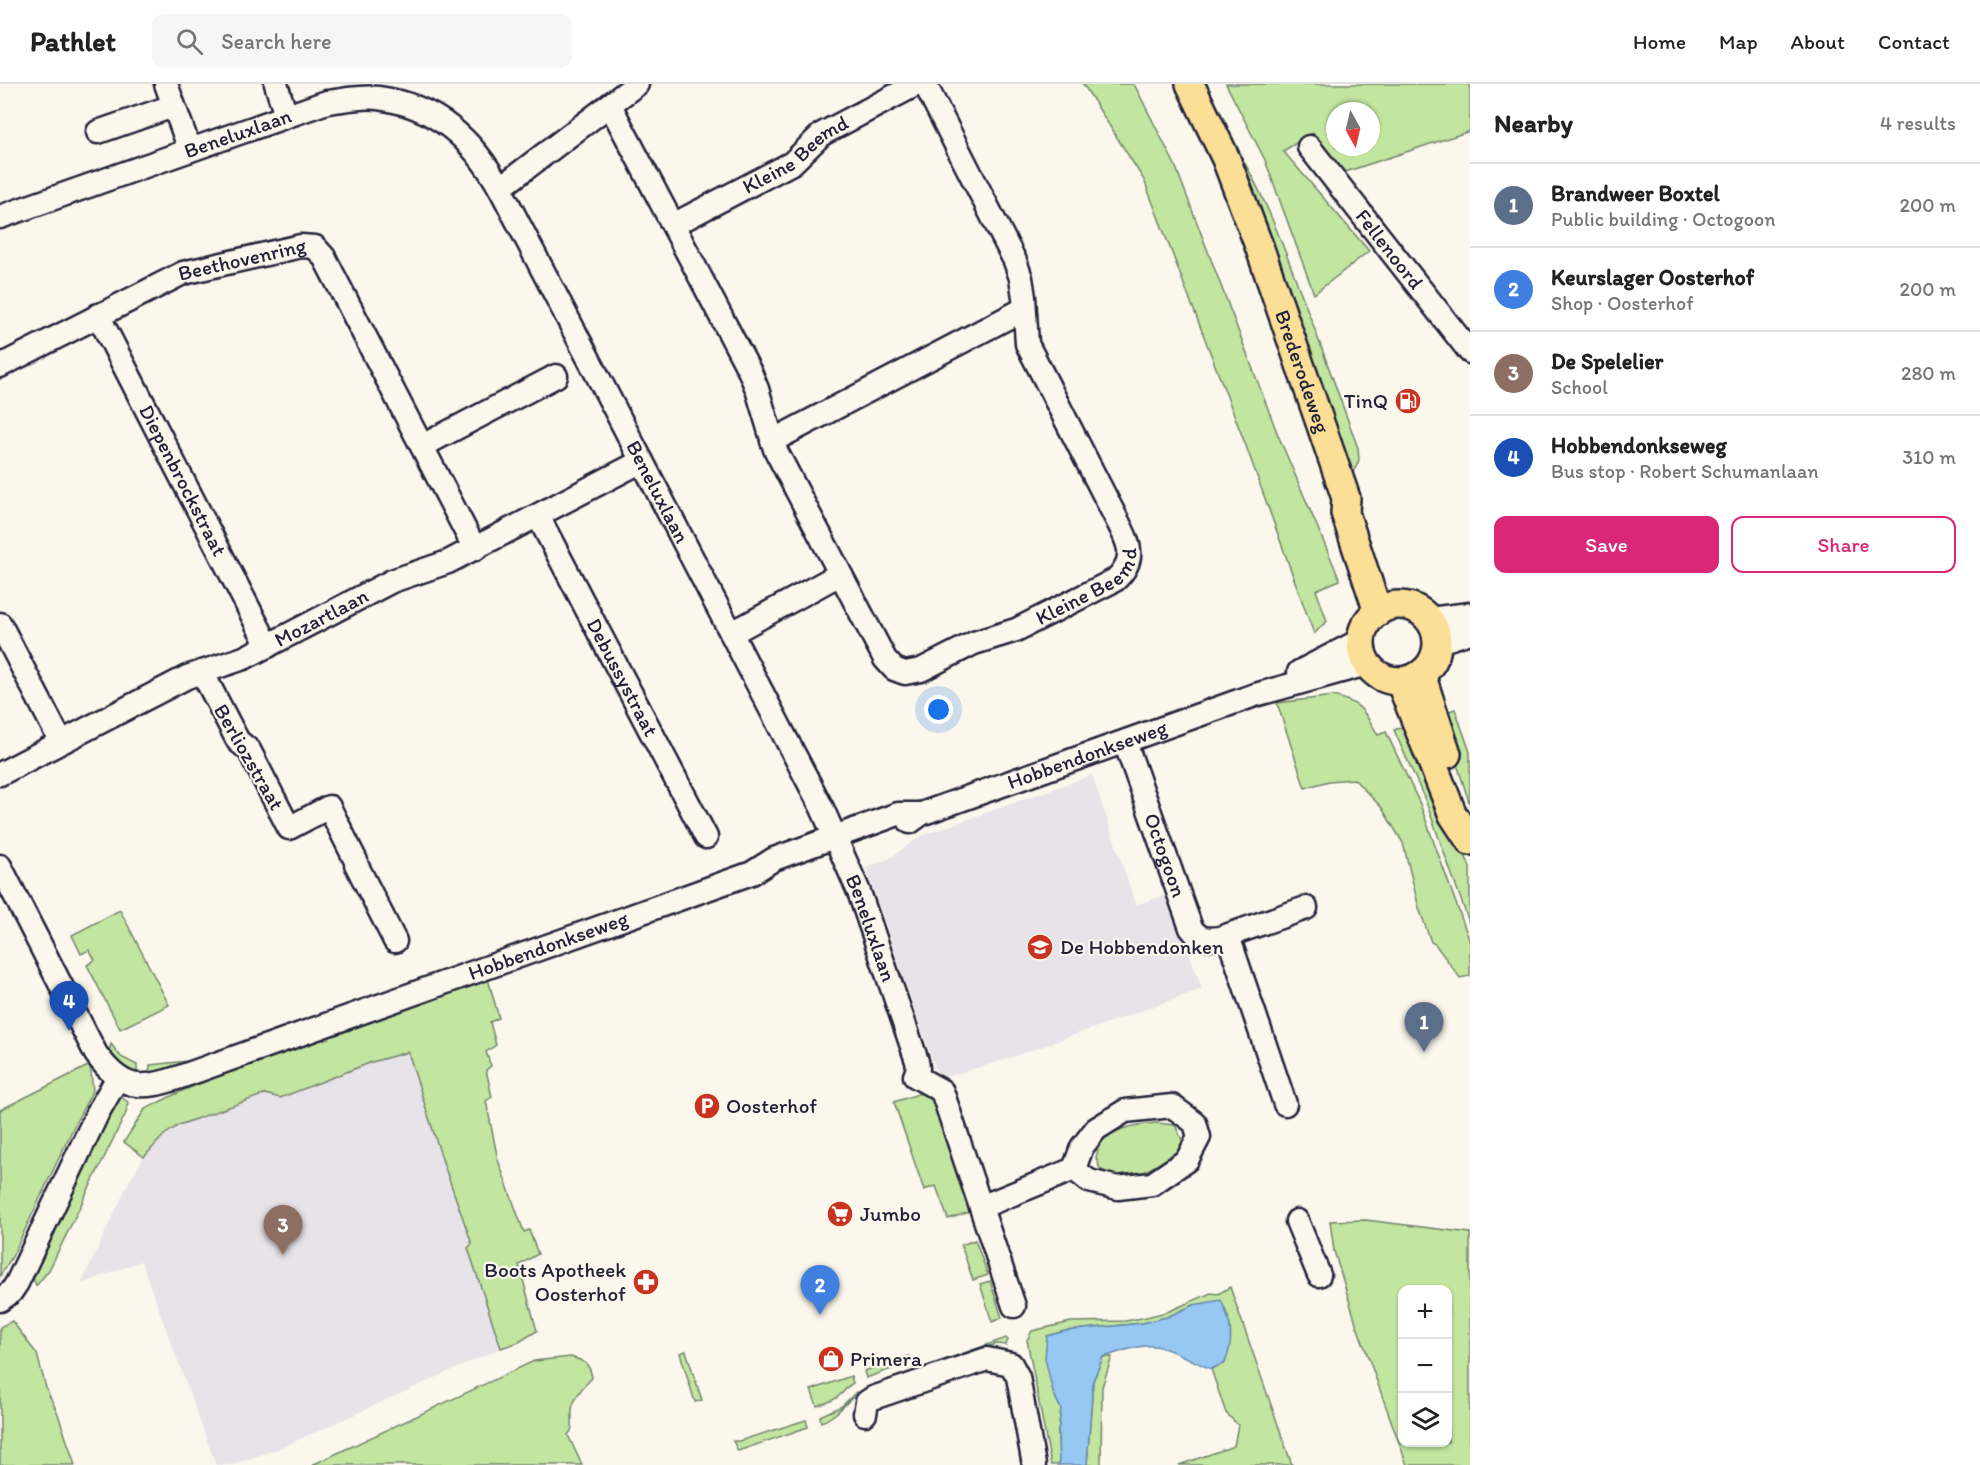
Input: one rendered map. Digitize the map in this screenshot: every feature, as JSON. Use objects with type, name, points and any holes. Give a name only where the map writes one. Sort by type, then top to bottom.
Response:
[{"type":"main road","name":"Brederodeweg","points":[[1190,84],[1226,159],[1259,246],[1346,498],[1361,508],[1387,608]]},
{"type":"main road","points":[[1387,608],[1414,609],[1433,631],[1434,659],[1411,678],[1390,680],[1381,677],[1364,652],[1364,629],[1369,620],[1387,608]]},
{"type":"main road","points":[[1411,678],[1453,815],[1470,840]]},
{"type":"street","points":[[166,84],[190,150]]},
{"type":"street","points":[[276,84],[286,116]]},
{"type":"street","points":[[500,188],[637,84]]},
{"type":"street","name":"Kleine Beemd","points":[[673,225],[792,163],[822,134],[917,84]]},
{"type":"street","name":"Kleine Beemd","points":[[610,105],[750,372],[772,441],[840,574],[885,659],[894,669],[905,673],[921,670],[974,643],[1016,630],[1115,580],[1129,563],[1130,553],[1128,542],[1027,344],[1021,278],[1015,261],[925,84]]},
{"type":"street","name":"Beneluxlaan","points":[[0,217],[327,102],[377,98],[413,106],[439,118],[467,142],[486,164],[500,188],[822,808],[859,892],[917,1061],[918,1068],[915,1076],[942,1091],[1014,1306]]},
{"type":"street","points":[[98,132],[174,106]]},
{"type":"street","name":"Fellenoord","points":[[1309,147],[1470,352]]},
{"type":"street","name":"Beethovenring","points":[[0,366],[186,272],[301,246],[315,247],[324,257],[475,549]]},
{"type":"street","points":[[772,441],[1024,309]]},
{"type":"street","name":"Diepenbrockstraat","points":[[98,315],[268,646]]},
{"type":"street","points":[[422,446],[556,376]]},
{"type":"street","name":"Mozartlaan","points":[[0,774],[176,682],[244,658],[393,581],[448,562],[475,549],[642,460]]},
{"type":"street","name":"Debussystraat","points":[[538,516],[706,837]]},
{"type":"street","points":[[732,633],[840,574]]},
{"type":"street","points":[[1433,631],[1470,614]]},
{"type":"street","points":[[0,624],[61,742]]},
{"type":"street","points":[[1433,631],[1470,632]]},
{"type":"street","name":"Hobbendonkseweg","points":[[117,1079],[141,1086],[157,1085],[752,873],[774,859],[838,843],[898,814],[921,814],[1255,695],[1364,652]]},
{"type":"street","name":"Berliozstraat","points":[[202,672],[237,741],[249,750],[289,828],[329,807],[396,941]]},
{"type":"street","name":"Octogoon","points":[[1125,742],[1191,928],[1198,937],[1208,940],[1228,936],[1306,908]]},
{"type":"street","points":[[0,866],[96,1054],[117,1079],[98,1112],[17,1283],[11,1292],[0,1300]]},
{"type":"street","points":[[1228,936],[1285,1104]]},
{"type":"street","points":[[981,1207],[1074,1169],[1082,1147],[1096,1129],[1125,1111],[1172,1106],[1196,1123],[1199,1137],[1186,1160],[1152,1184],[1118,1188],[1089,1181],[1074,1169]]},
{"type":"street","points":[[1297,1221],[1319,1275]]},
{"type":"street","points":[[865,1414],[867,1402],[873,1398],[987,1359],[1011,1364],[1018,1377],[1034,1465]]},
{"type":"shaded area","name":"De Hobbendonken","points":[[1092,775],[1136,905],[1168,894],[1202,989],[1004,1060],[939,1079],[866,868],[890,858],[921,836]]},
{"type":"shaded area","points":[[408,1052],[472,1245],[468,1249],[501,1348],[278,1449],[231,1465],[216,1465],[141,1261],[81,1284],[129,1182],[144,1157],[164,1135],[179,1125],[265,1094],[281,1098],[372,1062]]},
{"type":"green space","points":[[1083,84],[1134,84],[1175,165],[1278,435],[1340,580],[1316,590],[1327,621],[1314,634],[1246,446],[1144,180]]},
{"type":"green space","points":[[1226,84],[1470,84],[1470,131],[1342,173],[1330,156],[1380,156],[1380,102],[1326,102],[1326,151],[1313,133],[1283,151],[1369,251],[1314,294],[1265,160]]},
{"type":"green space","points":[[1231,140],[1252,177],[1278,234],[1358,448],[1359,460],[1352,476]]},
{"type":"green space","points":[[1334,696],[1357,705],[1369,719],[1378,735],[1386,732],[1420,804],[1470,942],[1470,976],[1460,978],[1435,944],[1431,942],[1419,908],[1403,843],[1382,808],[1354,779],[1329,781],[1305,788],[1277,703]]},
{"type":"green space","points":[[1455,709],[1470,752],[1470,805],[1441,714]]},
{"type":"green space","points":[[1412,724],[1470,867],[1470,925],[1426,802],[1394,730]]},
{"type":"green space","points":[[120,910],[169,1005],[120,1029],[87,965],[95,960],[89,950],[81,954],[72,935]]},
{"type":"green space","points":[[488,979],[499,1018],[490,1022],[496,1045],[486,1052],[491,1066],[486,1070],[492,1097],[486,1101],[498,1160],[524,1232],[529,1230],[538,1254],[519,1265],[537,1331],[519,1342],[501,1348],[468,1248],[472,1244],[408,1052],[372,1062],[280,1098],[265,1094],[179,1125],[164,1135],[144,1157],[124,1142],[145,1109],[182,1091]]},
{"type":"green space","points":[[111,1044],[121,1057],[137,1065],[137,1075],[125,1072],[108,1055]]},
{"type":"green space","points":[[197,1060],[149,1077],[150,1065]]},
{"type":"green space","points":[[90,1065],[93,1090],[12,1257],[0,1276],[0,1110]]},
{"type":"green space","points":[[924,1092],[932,1095],[973,1211],[948,1219],[936,1186],[924,1190],[894,1102]]},
{"type":"green space","points":[[121,1097],[128,1102],[126,1113],[49,1270],[36,1286],[33,1277],[38,1257],[108,1110]]},
{"type":"green space","points":[[1157,1123],[1175,1125],[1183,1142],[1176,1154],[1144,1172],[1113,1176],[1100,1169],[1096,1158],[1099,1145],[1105,1138],[1118,1130]]},
{"type":"green space","points":[[1366,1220],[1470,1233],[1470,1465],[1407,1465],[1401,1447],[1452,1447],[1452,1285],[1398,1285],[1398,1440],[1357,1326],[1334,1251],[1330,1221]]},
{"type":"green space","points":[[975,1240],[988,1275],[973,1280],[961,1245]]},
{"type":"green space","points":[[990,1281],[1002,1318],[992,1322],[980,1284]]},
{"type":"green space","points":[[1230,1287],[1292,1465],[1179,1465],[1234,1446],[1238,1425],[1226,1413],[1211,1369],[1225,1363],[1229,1346],[1230,1324],[1221,1301],[1194,1305],[1167,1317],[1143,1323],[1065,1331],[1047,1336],[1053,1392],[1061,1409],[1058,1432],[1059,1465],[1051,1465],[1027,1340],[1032,1331],[1071,1322],[1125,1321],[1142,1318],[1167,1312],[1211,1293],[1218,1294]]},
{"type":"green space","points":[[12,1321],[37,1354],[46,1388],[58,1414],[75,1465],[0,1465],[0,1327]]},
{"type":"green space","points":[[1006,1338],[1008,1340],[1006,1345],[996,1344],[871,1388],[870,1386]]},
{"type":"green space","points":[[686,1351],[702,1400],[695,1402],[680,1353]]},
{"type":"green space","points":[[909,1356],[911,1362],[866,1378],[864,1371]]},
{"type":"green space","points":[[571,1357],[586,1363],[592,1378],[574,1402],[572,1428],[568,1435],[582,1465],[312,1465],[534,1361]]},
{"type":"green space","points":[[1103,1357],[1112,1357],[1102,1387],[1101,1465],[1087,1465],[1093,1381]]},
{"type":"green space","points":[[851,1376],[853,1383],[839,1396],[817,1406],[811,1390]]},
{"type":"green space","points":[[856,1392],[857,1394],[836,1413],[821,1422],[820,1416],[842,1406]]},
{"type":"green space","points":[[806,1420],[808,1427],[738,1451],[733,1441],[739,1441]]},
{"type":"water","points":[[1221,1300],[1228,1316],[1231,1339],[1225,1363],[1211,1369],[1156,1346],[1133,1348],[1103,1357],[1093,1381],[1087,1465],[1059,1465],[1058,1432],[1061,1409],[1053,1392],[1045,1358],[1047,1336],[1065,1331],[1143,1323],[1167,1317],[1194,1305]]},
{"type":"place","name":"TinQ","points":[[1408,401]]},
{"type":"place","name":"De Hobbendonken","points":[[1040,947]]},
{"type":"place","name":"Hobbendonkseweg","points":[[69,1031]]},
{"type":"place","name":"Brandweer Boxtel","points":[[1424,1052]]},
{"type":"place","name":"Oosterhof","points":[[707,1106]]},
{"type":"place","name":"Jumbo","points":[[840,1214]]},
{"type":"place","name":"De Spelelier","points":[[283,1255]]},
{"type":"place","name":"Boots Apotheek Oosterhof","points":[[646,1282]]},
{"type":"place","name":"Keurslager Oosterhof","points":[[820,1315]]},
{"type":"place","name":"Primera","points":[[831,1359]]}]
